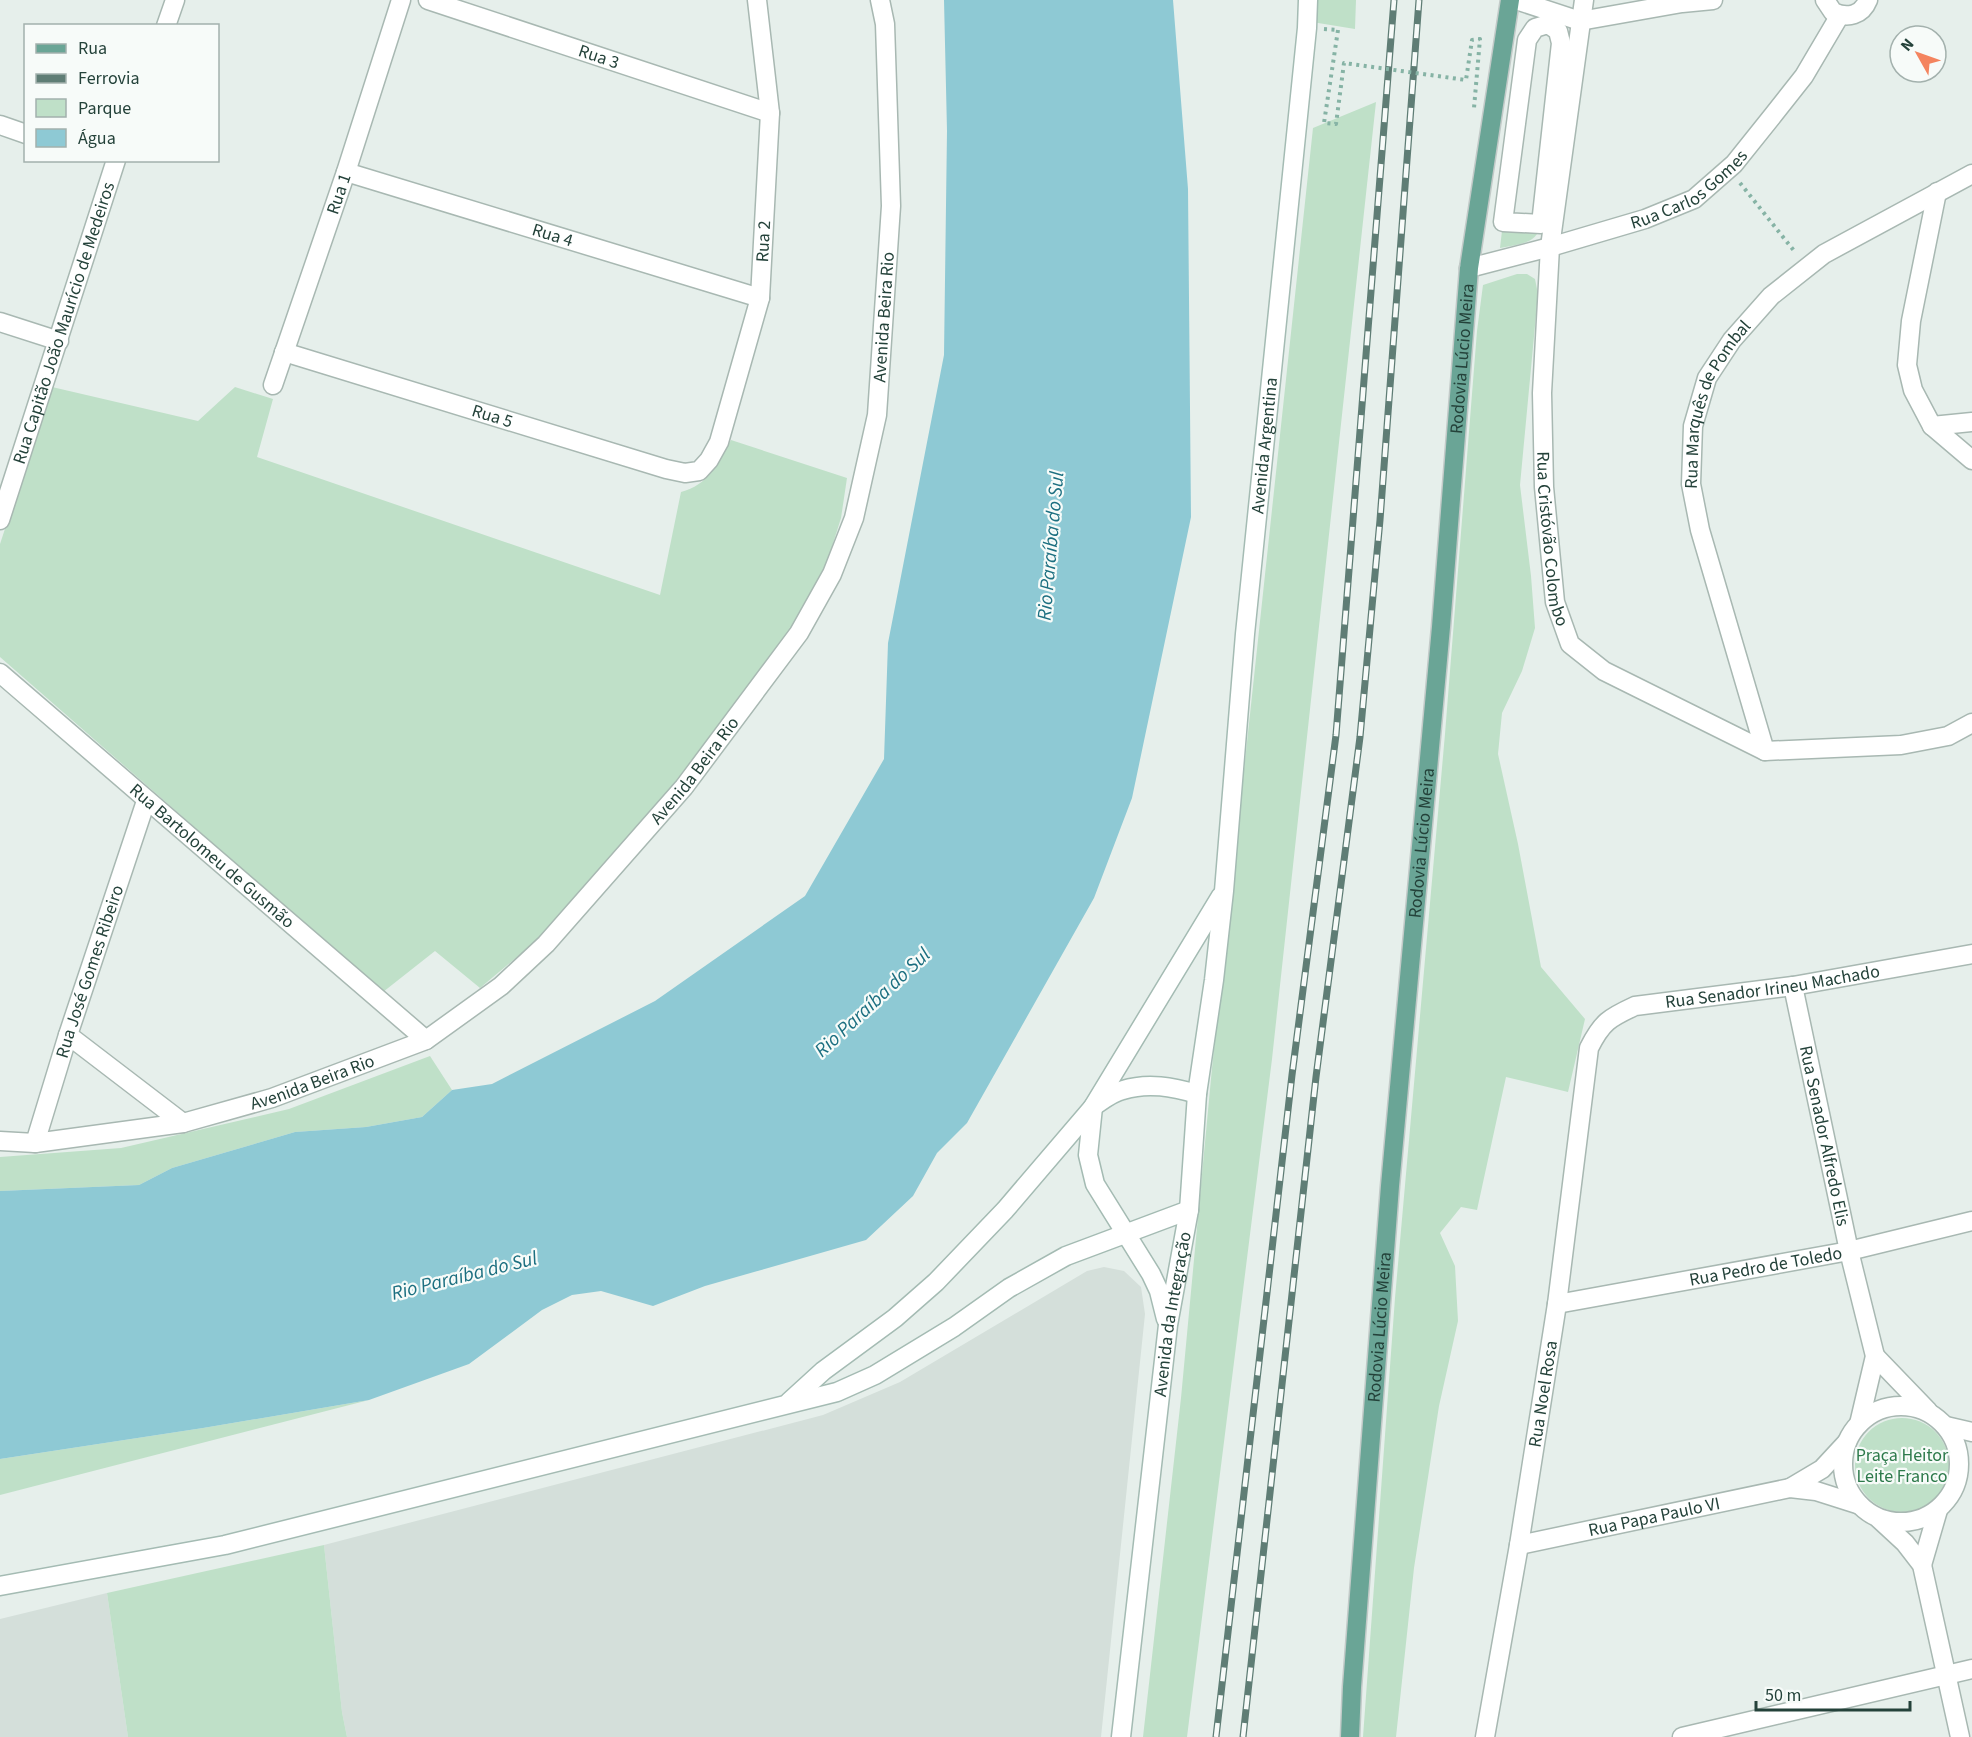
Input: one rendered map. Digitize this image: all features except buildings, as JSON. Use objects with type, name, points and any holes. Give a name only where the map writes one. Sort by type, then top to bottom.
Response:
[{"type":"main road","name":"Rodovia Lúcio Meira","points":[[1350,1737],[1390,1186],[1442,615],[1469,268],[1510,0]]},
{"type":"main road","name":"Rodovia Lúcio Meira","points":[[1344,1737],[1352,1687]]},
{"type":"street","points":[[167,24],[175,0]]},
{"type":"street","name":"Rua 1","points":[[273,385],[346,172],[401,0]]},
{"type":"street","name":"Rua 3","points":[[428,0],[771,112]]},
{"type":"street","name":"Rua 2","points":[[699,471],[709,460],[718,442],[760,298],[771,112],[757,0]]},
{"type":"street","name":"Avenida Beira Rio","points":[[0,1141],[35,1143],[183,1124],[272,1098],[426,1040],[501,986],[546,944],[684,787],[799,633],[832,574],[854,519],[877,415],[891,206],[885,24],[880,0]]},
{"type":"street","name":"Avenida Argentina","points":[[1224,891],[1245,634],[1308,0]]},
{"type":"street","points":[[1516,0],[1580,21],[1682,3],[1713,0]]},
{"type":"street","name":"Rua Cristóvão Colombo","points":[[1584,0],[1550,247],[1542,393],[1545,487],[1555,602],[1570,644],[1604,671],[1765,751],[1901,745],[1948,736],[1972,723]]},
{"type":"street","points":[[1825,0],[1833,12],[1840,15],[1856,14],[1862,10],[1868,0]]},
{"type":"street","name":"Rua Carlos Gomes","points":[[1469,268],[1645,219],[1694,199],[1729,168],[1804,76],[1840,15]]},
{"type":"street","points":[[1548,24],[1558,31],[1561,43],[1541,224],[1503,222],[1527,40],[1535,28],[1548,24]]},
{"type":"street","points":[[0,125],[24,133]]},
{"type":"street","name":"Rua Capitão João Maurício de Medeiros","points":[[0,520],[58,341],[112,162]]},
{"type":"street","name":"Rua 4","points":[[346,172],[760,298]]},
{"type":"street","name":"Rua Marquês de Pombal","points":[[1765,751],[1700,530],[1691,484],[1693,426],[1707,378],[1732,340],[1771,296],[1807,267],[1824,254],[1972,174]]},
{"type":"street","points":[[1937,192],[1911,321],[1907,365],[1912,390],[1932,426],[1972,460]]},
{"type":"street","points":[[0,322],[58,341]]},
{"type":"street","name":"Rua 5","points":[[285,352],[666,469],[685,473],[699,471]]},
{"type":"street","points":[[1932,426],[1972,422]]},
{"type":"street","name":"Rua Bartolomeu de Gusmão","points":[[0,673],[426,1040]]},
{"type":"street","name":"Rua José Gomes Ribeiro","points":[[35,1143],[68,1035],[146,801]]},
{"type":"street","points":[[788,1403],[823,1371],[895,1318],[936,1282],[1005,1210],[1093,1107],[1224,891]]},
{"type":"street","name":"Avenida da Integração","points":[[1121,1737],[1168,1325],[1189,1210],[1197,1094],[1214,980],[1224,891]]},
{"type":"street","name":"Rua Senador Irineu Machado","points":[[1589,1048],[1599,1029],[1613,1016],[1635,1006],[1793,986],[1972,954]]},
{"type":"street","name":"Rua Senador Alfredo Elis","points":[[1793,986],[1849,1251],[1875,1356],[1859,1424]]},
{"type":"street","points":[[68,1035],[183,1124]]},
{"type":"street","name":"Rua Noel Rosa","points":[[1485,1737],[1519,1545],[1557,1304],[1589,1048]]},
{"type":"street","points":[[1093,1107],[1122,1090],[1149,1085],[1172,1087],[1197,1094]]},
{"type":"street","points":[[1093,1107],[1088,1155],[1095,1184],[1151,1274],[1159,1291],[1168,1325]]},
{"type":"street","points":[[0,1586],[225,1545],[837,1392],[875,1375],[954,1327],[1009,1288],[1066,1256],[1189,1210]]},
{"type":"street","name":"Rua Pedro de Toledo","points":[[1557,1304],[1849,1251],[1972,1221]]},
{"type":"street","name":"Rua Senador Alfredo Elis","points":[[1875,1356],[1929,1413]]},
{"type":"street","points":[[1952,1493],[1959,1472],[1956,1443],[1946,1426],[1929,1413],[1910,1406],[1893,1407],[1875,1413],[1859,1424],[1848,1441],[1844,1460],[1848,1487],[1860,1505],[1905,1543],[1922,1565],[1960,1737]]},
{"type":"street","points":[[1946,1426],[1972,1432]]},
{"type":"street","name":"Rua Papa Paulo VI","points":[[1790,1488],[1822,1469],[1848,1441]]},
{"type":"street","points":[[1922,1565],[1938,1510],[1972,1467]]},
{"type":"street","name":"Rua Papa Paulo VI","points":[[1519,1545],[1790,1488],[1816,1491],[1860,1505]]},
{"type":"street","points":[[1878,1518],[1899,1523],[1918,1520],[1938,1510]]},
{"type":"street","points":[[1682,1737],[1972,1669]]},
{"type":"path","points":[[1338,30],[1324,123],[1336,124],[1344,63],[1466,80],[1472,40],[1480,39],[1474,108]]},
{"type":"path","points":[[1729,168],[1807,267]]},
{"type":"shaded area","points":[[1104,1267],[1124,1271],[1141,1287],[1145,1314],[1101,1737],[347,1737],[342,1712],[324,1545],[823,1415],[900,1382],[1087,1271]]},
{"type":"shaded area","points":[[107,1593],[128,1737],[0,1737],[0,1619]]},
{"type":"green space","points":[[1314,0],[1356,0],[1355,29],[1312,22]]},
{"type":"green space","points":[[1376,102],[1272,1059],[1187,1737],[1143,1737],[1181,1398],[1212,1068],[1313,128]]},
{"type":"green space","points":[[1503,222],[1541,224],[1539,231],[1531,240],[1500,248]]},
{"type":"green space","points":[[1517,274],[1527,274],[1535,279],[1538,294],[1520,485],[1535,628],[1522,671],[1502,713],[1498,754],[1541,967],[1585,1019],[1568,1092],[1506,1077],[1477,1210],[1461,1207],[1440,1233],[1455,1266],[1458,1321],[1439,1406],[1414,1568],[1396,1737],[1363,1737],[1395,1298],[1445,734],[1477,331],[1483,285]]},
{"type":"green space","points":[[52,387],[198,421],[235,387],[273,399],[257,457],[660,595],[681,492],[705,479],[717,465],[731,440],[847,478],[841,518],[820,585],[781,644],[713,735],[658,803],[537,940],[480,988],[435,951],[383,992],[0,657],[0,544]]},
{"type":"green space","points":[[430,1056],[452,1090],[422,1117],[366,1127],[295,1132],[172,1168],[139,1185],[0,1191],[0,1157],[121,1148],[289,1109]]},
{"type":"green space","points":[[369,1400],[0,1495],[0,1459]]},
{"type":"green space","name":"Praça Heitor Leite Franco","points":[[1893,1418],[1911,1418],[1936,1431],[1946,1447],[1949,1465],[1946,1483],[1936,1499],[1911,1512],[1893,1512],[1868,1499],[1855,1474],[1855,1456],[1868,1431]]},
{"type":"green space","points":[[324,1545],[342,1712],[347,1737],[128,1737],[107,1593]]},
{"type":"water","name":"Rio Paraíba do Sul","points":[[944,0],[1173,0],[1188,189],[1191,517],[1132,798],[1094,898],[967,1123],[937,1153],[913,1196],[866,1240],[705,1286],[653,1306],[601,1291],[572,1295],[542,1310],[469,1364],[369,1400],[0,1459],[0,1191],[139,1185],[172,1168],[295,1132],[366,1127],[422,1117],[452,1090],[492,1084],[655,1001],[805,896],[884,759],[888,643],[944,355],[947,131]]},
{"type":"railway","points":[[1216,1737],[1292,1075],[1336,735],[1394,0]]},
{"type":"railway","points":[[1243,1737],[1316,1077],[1360,737],[1380,520],[1419,0]]}]
